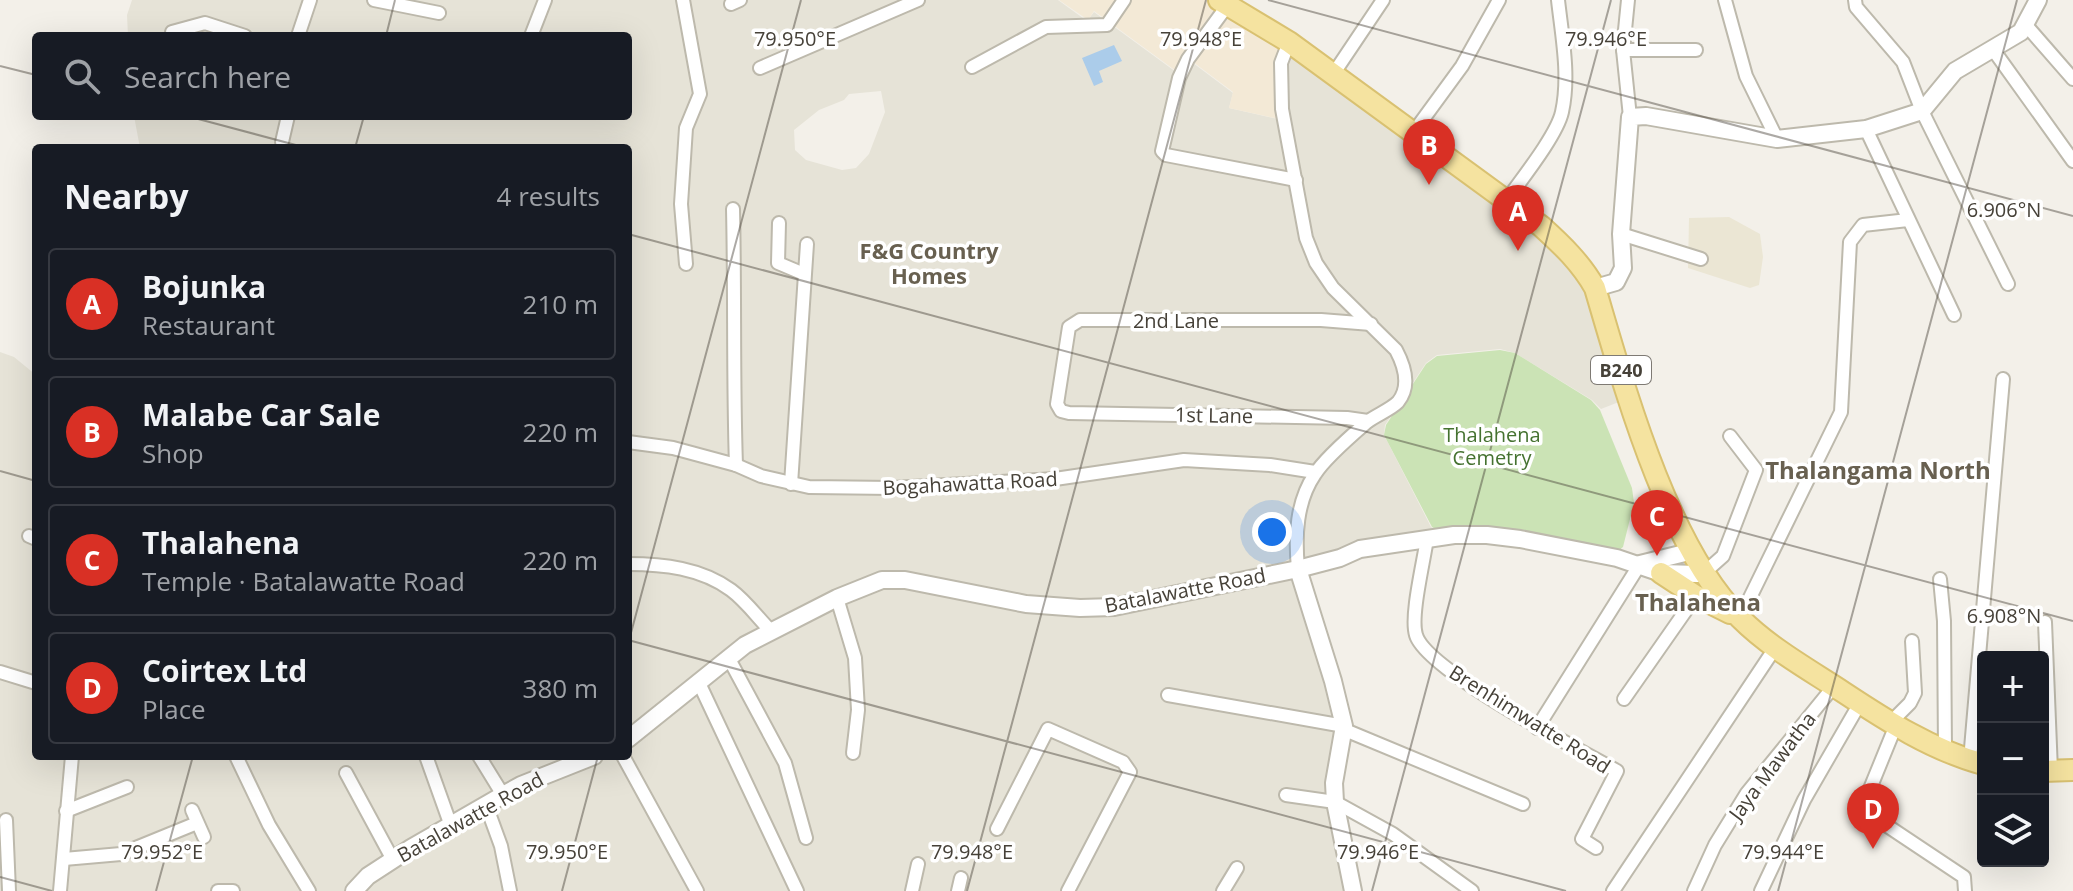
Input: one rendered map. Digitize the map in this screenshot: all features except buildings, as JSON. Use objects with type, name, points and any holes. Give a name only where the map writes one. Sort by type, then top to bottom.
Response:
[{"type":"main road","name":"B240","points":[[1223,3],[1334,73],[1559,243],[1583,269],[1595,288],[1643,440],[1693,551],[1740,618],[1775,648],[1894,724],[1945,751],[1977,762]]},
{"type":"main road","points":[[1661,573],[1696,596],[1740,618]]},
{"type":"main road","points":[[2049,771],[2073,770]]},
{"type":"street","points":[[299,32],[310,0]]},
{"type":"street","points":[[374,0],[439,13]]},
{"type":"street","points":[[533,32],[545,0]]},
{"type":"street","points":[[683,0],[700,94],[686,128],[681,204],[686,264]]},
{"type":"street","points":[[760,68],[918,0]]},
{"type":"street","points":[[972,67],[1046,27],[1107,25],[1124,0]]},
{"type":"street","points":[[1334,73],[1383,0]]},
{"type":"street","points":[[1413,133],[1462,66],[1499,0]]},
{"type":"street","points":[[1506,201],[1556,127],[1562,113],[1564,59],[1558,0]]},
{"type":"street","points":[[1595,288],[1616,282],[1623,268],[1621,234],[1630,117],[1623,50],[1628,0]]},
{"type":"street","points":[[1725,0],[1746,76],[1777,139]]},
{"type":"street","points":[[1855,0],[1856,7],[1903,62],[1922,111],[2008,284]]},
{"type":"street","points":[[1630,117],[1646,116],[1777,139],[1866,129],[1922,111],[1955,71],[2021,32],[2038,0]]},
{"type":"street","points":[[1223,3],[1179,78],[1162,151],[1166,155],[1296,180]]},
{"type":"street","points":[[172,32],[205,23],[233,32]]},
{"type":"street","points":[[2025,24],[2073,79]]},
{"type":"street","points":[[1289,42],[1281,63],[1282,109],[1306,238],[1316,263],[1333,288],[1396,350],[1403,363],[1406,382],[1398,401],[1368,421],[1315,472],[1299,512],[1296,541],[1298,569],[1345,728],[1334,783],[1353,891]]},
{"type":"street","points":[[1992,48],[2073,161]]},
{"type":"street","points":[[1623,50],[1696,50]]},
{"type":"street","points":[[282,142],[287,120]]},
{"type":"street","points":[[1866,129],[1954,315]]},
{"type":"street","points":[[733,209],[736,465]]},
{"type":"street","points":[[1740,618],[1841,412],[1850,242],[1863,225],[1908,220]]},
{"type":"street","points":[[779,223],[778,263],[804,274]]},
{"type":"street","points":[[1621,234],[1701,259]]},
{"type":"street","points":[[791,484],[807,244]]},
{"type":"street","name":"2nd Lane","points":[[1061,411],[1057,404],[1069,327],[1080,320],[1321,320],[1371,324]]},
{"type":"street","points":[[1980,723],[2003,379]]},
{"type":"street","name":"1st Lane","points":[[1061,411],[1368,421]]},
{"type":"street","points":[[1640,564],[1661,573],[1697,574],[1705,572],[1723,556],[1756,470],[1730,436]]},
{"type":"street","name":"Bogahawatta Road","points":[[632,443],[673,448],[791,484],[865,489],[1055,479],[1184,460],[1270,465],[1315,472]]},
{"type":"street","name":"Batalawatte Road","points":[[632,736],[728,657],[837,598],[882,580],[905,580],[1026,604],[1114,607],[1298,569],[1340,558],[1360,549],[1454,535],[1504,536],[1640,564]]},
{"type":"street","name":"Brenhimwatte Road","points":[[1427,538],[1415,612],[1416,636],[1430,656],[1537,728],[1617,771],[1582,839],[1596,848]]},
{"type":"street","points":[[1537,728],[1640,564],[1693,551]]},
{"type":"street","points":[[632,564],[664,565],[698,573],[731,590],[771,631]]},
{"type":"street","points":[[1940,579],[1944,621],[1945,751]]},
{"type":"street","points":[[1624,699],[1696,596]]},
{"type":"street","points":[[837,598],[855,658],[858,710],[853,753]]},
{"type":"street","points":[[2045,622],[2046,723]]},
{"type":"street","points":[[1912,641],[1915,693],[1894,724],[1863,806],[1865,811],[1964,877],[1965,891]]},
{"type":"street","points":[[1613,891],[1775,648]]},
{"type":"street","points":[[728,657],[785,763],[806,838]]},
{"type":"street","points":[[0,672],[32,682]]},
{"type":"street","points":[[699,683],[797,891]]},
{"type":"street","name":"Jaya Mawatha","points":[[1694,891],[1715,845],[1747,793],[1834,686]]},
{"type":"street","points":[[1168,695],[1345,728],[1523,804]]},
{"type":"street","points":[[1761,891],[1804,800],[1860,703]]},
{"type":"street","points":[[997,829],[1048,729],[1123,762],[1130,772],[1068,891]]},
{"type":"street","points":[[60,891],[72,760]]},
{"type":"street","points":[[238,760],[269,825],[309,891]]},
{"type":"street","points":[[427,760],[451,826]]},
{"type":"street","points":[[481,760],[503,795]]},
{"type":"street","name":"Batalawatte Road","points":[[354,891],[368,876],[503,795],[584,760]]},
{"type":"street","points":[[625,760],[697,891]]},
{"type":"street","points":[[346,773],[393,860]]},
{"type":"street","points":[[66,811],[127,787]]},
{"type":"street","points":[[1286,795],[1335,802],[1393,834],[1472,891]]},
{"type":"street","points":[[486,805],[501,846],[510,891]]},
{"type":"street","points":[[192,810],[204,837]]},
{"type":"street","points":[[6,820],[9,891]]},
{"type":"street","points":[[64,859],[121,854],[197,823]]},
{"type":"street","points":[[912,891],[918,864]]},
{"type":"street","points":[[1223,891],[1237,868]]},
{"type":"street","points":[[218,891],[233,891]]},
{"type":"shaded area","points":[[132,0],[1058,0],[1087,21],[1094,12],[1176,72],[1189,60],[1233,93],[1229,108],[1286,121],[1283,71],[1289,49],[1538,230],[1586,283],[1624,400],[1601,409],[1592,400],[1515,353],[1500,349],[1437,355],[1426,363],[1385,425],[1384,435],[1431,527],[1437,531],[1358,543],[1302,561],[1349,710],[1353,735],[1342,784],[1346,827],[1359,891],[0,891],[0,352],[14,357],[32,372],[32,760],[632,760],[632,144],[139,144],[135,120],[632,120],[632,32],[128,32],[127,15]],"holes":[[[881,91],[885,112],[869,154],[856,168],[842,170],[806,160],[795,150],[794,130],[819,110],[844,100],[849,94]]]},
{"type":"shaded area","points":[[1059,0],[1210,0],[1283,44],[1279,119],[1229,108],[1233,92],[1189,59],[1176,71],[1094,11],[1088,20]]},
{"type":"shaded area","points":[[1729,217],[1760,234],[1763,257],[1759,285],[1750,288],[1688,268],[1689,218]]},
{"type":"green space","name":"Thalahena Cemetry","points":[[1500,350],[1515,353],[1591,400],[1600,410],[1632,488],[1634,503],[1623,547],[1613,555],[1441,532],[1432,527],[1384,435],[1386,425],[1426,364],[1437,356]]},
{"type":"water","points":[[1114,45],[1122,61],[1099,71],[1103,82],[1094,86],[1082,58]]},
{"type":"place","name":"Malabe Car Sale","points":[[1429,185]]},
{"type":"place","name":"Bojunka","points":[[1518,251]]},
{"type":"place","name":"Thalahena","points":[[1657,556]]},
{"type":"place","name":"Coirtex Ltd","points":[[1873,849]]},
{"type":"district","name":"F&G Country Homes","points":[[929,262]]},
{"type":"district","name":"Thalangama North","points":[[1878,469]]},
{"type":"district","name":"Thalahena","points":[[1698,601]]}]
